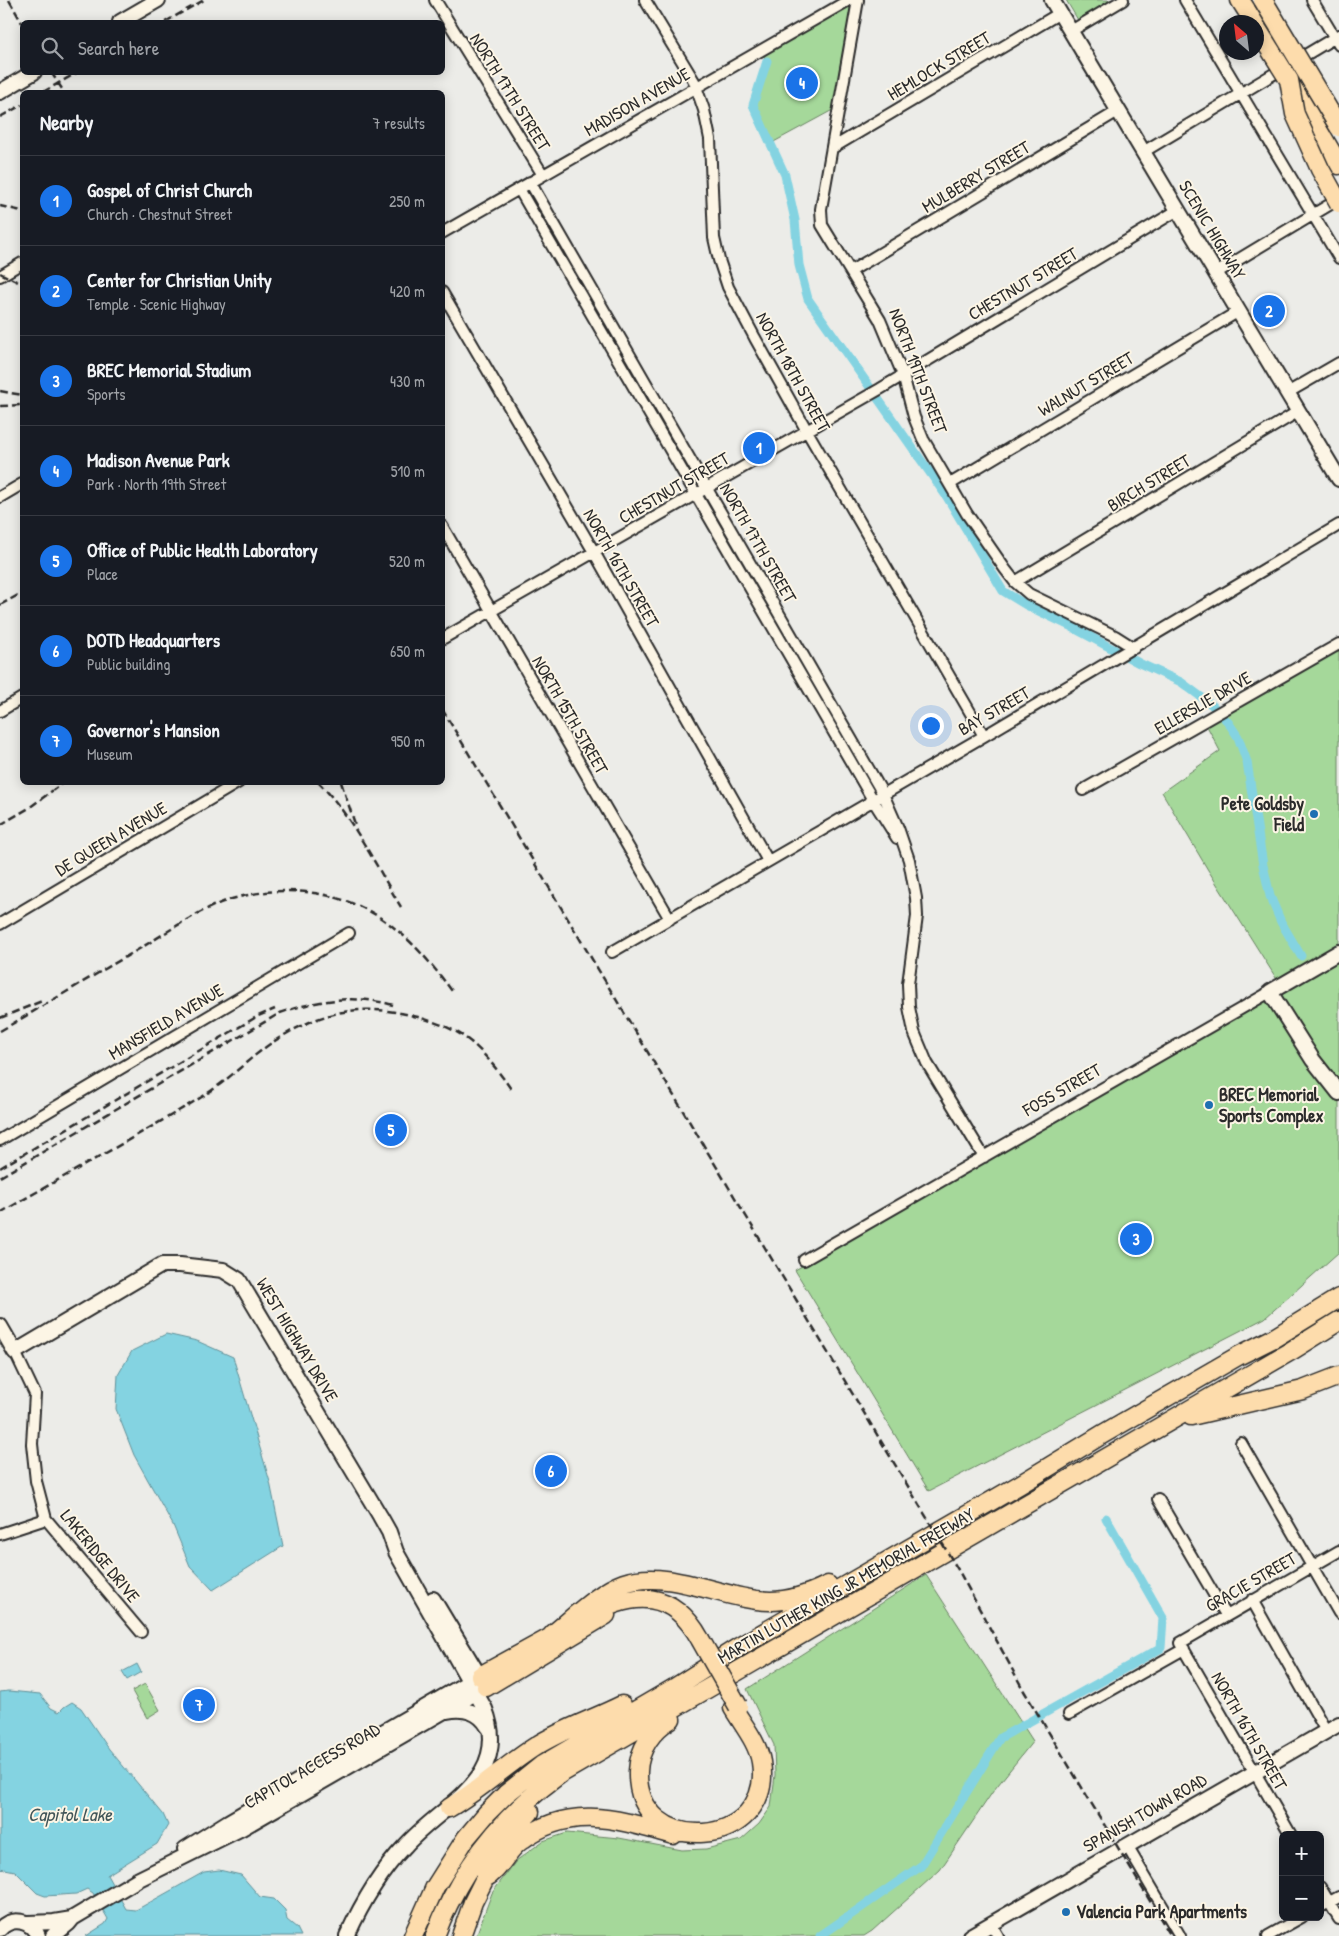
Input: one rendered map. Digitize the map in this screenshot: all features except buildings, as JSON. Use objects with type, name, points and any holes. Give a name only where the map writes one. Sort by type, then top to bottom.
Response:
[{"type":"highway","points":[[1240,0],[1250,15]]},
{"type":"highway","points":[[1263,0],[1339,127]]},
{"type":"highway","points":[[1264,40],[1339,165]]},
{"type":"highway","points":[[1289,80],[1295,114],[1320,169],[1339,203]]},
{"type":"highway","points":[[1238,1356],[1268,1330],[1304,1310],[1339,1284]]},
{"type":"highway","name":"MARTIN LUTHER KING JR MEMORIAL FREEWAY","points":[[413,1936],[428,1900],[450,1862],[476,1825],[506,1794],[559,1754],[1238,1356],[1274,1338],[1339,1298]]},
{"type":"highway","name":"MARTIN LUTHER KING JR MEMORIAL FREEWAY","points":[[435,1936],[456,1889],[488,1840],[531,1797],[577,1763],[1339,1321]]},
{"type":"highway","points":[[1157,1428],[1216,1409],[1303,1390],[1339,1376]]},
{"type":"highway","points":[[478,1684],[553,1634],[608,1591],[632,1581],[660,1580],[760,1600],[778,1601],[807,1594],[876,1568]]},
{"type":"highway","points":[[484,1878],[490,1875],[508,1852],[521,1840],[538,1830],[565,1820],[604,1817],[683,1838],[703,1840],[719,1837],[740,1827],[749,1820],[760,1804],[766,1787],[767,1770],[763,1748],[736,1707],[698,1641],[690,1623],[675,1609],[661,1602],[640,1598],[616,1602],[553,1634]]},
{"type":"highway","points":[[478,1684],[627,1606],[646,1605],[667,1611],[685,1625],[698,1641]]},
{"type":"highway","points":[[736,1707],[760,1758],[762,1770],[761,1783],[754,1802],[739,1820],[725,1829],[712,1833],[689,1833],[666,1825],[648,1807],[639,1786],[638,1765],[649,1739],[667,1722],[715,1694],[786,1643]]},
{"type":"highway","points":[[449,1808],[465,1799],[524,1754],[546,1740],[606,1713],[737,1648]]},
{"type":"highway","points":[[461,1936],[485,1872],[510,1834],[577,1763]]},
{"type":"street","points":[[123,20],[158,0]]},
{"type":"street","name":"NORTH 17TH STREET","points":[[435,0],[543,175]]},
{"type":"street","name":"NORTH 18TH STREET","points":[[645,0],[696,86],[704,110],[710,139],[714,238],[728,287],[754,338],[807,431],[984,736]]},
{"type":"street","name":"MADISON AVENUE","points":[[445,231],[849,0]]},
{"type":"street","name":"NORTH 19TH STREET","points":[[858,0],[821,218],[824,229],[880,320],[902,375],[920,432],[968,514],[1015,582],[1029,594],[1115,636],[1131,649]]},
{"type":"street","name":"SCENIC HIGHWAY","points":[[1052,0],[1339,479]]},
{"type":"street","points":[[1070,31],[1123,0]]},
{"type":"street","points":[[1185,0],[1339,258]]},
{"type":"street","points":[[1143,152],[1338,39],[1312,0]]},
{"type":"street","name":"HEMLOCK STREET","points":[[834,147],[1060,13]]},
{"type":"street","points":[[0,92],[29,75]]},
{"type":"street","name":"MULBERRY STREET","points":[[851,271],[1118,111]]},
{"type":"street","name":"NORTH 17TH STREET","points":[[530,182],[883,794],[911,865],[917,907],[908,984],[909,1007],[914,1032],[927,1063],[984,1157]]},
{"type":"street","name":"NORTH 17TH STREET","points":[[519,189],[873,800],[904,847]]},
{"type":"street","points":[[1216,273],[1339,199]]},
{"type":"street","name":"CHESTNUT STREET","points":[[445,636],[807,431],[1178,210]]},
{"type":"street","points":[[0,276],[20,264]]},
{"type":"street","name":"NORTH 16TH STREET","points":[[445,297],[594,552],[768,861]]},
{"type":"street","name":"WALNUT STREET","points":[[950,484],[1239,311]]},
{"type":"street","points":[[1288,393],[1339,363]]},
{"type":"street","points":[[634,389],[646,382]]},
{"type":"street","name":"BIRCH STREET","points":[[1015,582],[1299,411]]},
{"type":"street","points":[[0,497],[20,485]]},
{"type":"street","name":"BAY STREET","points":[[612,952],[984,736],[1339,525]]},
{"type":"street","name":"NORTH 15TH STREET","points":[[445,531],[670,919]]},
{"type":"street","name":"ELLERSLIE DRIVE","points":[[1083,790],[1339,644]]},
{"type":"street","points":[[808,688],[818,682]]},
{"type":"street","points":[[0,711],[20,699]]},
{"type":"street","name":"DE QUEEN AVENUE","points":[[0,924],[234,785]]},
{"type":"street","name":"MANSFIELD AVENUE","points":[[0,1140],[349,932]]},
{"type":"street","name":"FOSS STREET","points":[[804,1260],[1339,952]]},
{"type":"street","points":[[1270,992],[1313,1060],[1339,1093]]},
{"type":"street","name":"WEST HIGHWAY DRIVE","points":[[15,1352],[162,1266],[189,1266],[223,1270],[239,1280],[389,1532],[402,1548],[478,1684],[491,1733]]},
{"type":"street","points":[[0,1326],[15,1352]]},
{"type":"street","name":"LAKERIDGE DRIVE","points":[[15,1352],[27,1374],[34,1394],[33,1452],[36,1481],[46,1519],[141,1632]]},
{"type":"street","points":[[1241,1443],[1339,1613]]},
{"type":"street","points":[[1158,1499],[1226,1615]]},
{"type":"street","points":[[0,1534],[46,1519]]},
{"type":"street","name":"GRACIE STREET","points":[[1069,1714],[1182,1646],[1226,1615],[1339,1551]]},
{"type":"street","points":[[1252,1600],[1326,1731]]},
{"type":"street","name":"NORTH 16TH STREET","points":[[1182,1646],[1288,1831]]},
{"type":"street","name":"CAPITOL ACCESS ROAD","points":[[53,1936],[73,1918],[154,1872],[224,1838],[441,1713],[478,1684]]},
{"type":"street","name":"CAPITOL ACCESS ROAD","points":[[154,1872],[228,1822],[478,1684]]},
{"type":"street","points":[[347,1936],[364,1902],[388,1865],[420,1831],[449,1808],[472,1785],[484,1769],[492,1747],[491,1733],[484,1720],[470,1711],[458,1709],[441,1713]]},
{"type":"street","name":"SPANISH TOWN ROAD","points":[[970,1936],[1254,1771],[1339,1724]]},
{"type":"street","points":[[1126,1846],[1180,1936]]},
{"type":"street","points":[[1339,1897],[1325,1905],[1339,1919]]},
{"type":"street","points":[[0,1914],[26,1922],[35,1929],[38,1936]]},
{"type":"street","points":[[0,1929],[11,1921],[54,1922],[73,1918]]},
{"type":"street","points":[[1268,1936],[1295,1921]]},
{"type":"street","points":[[991,1924],[998,1936]]},
{"type":"green space","points":[[858,0],[840,106],[770,144],[753,105],[767,61],[760,50]]},
{"type":"green space","points":[[1066,0],[1123,0],[1081,25]]},
{"type":"green space","name":"BREC Memorial Sports Complex","points":[[1339,650],[1339,1252],[1265,1318],[929,1491],[795,1270],[1283,989],[1208,870],[1162,792],[1220,751],[1207,726]]},
{"type":"green space","points":[[926,1575],[1033,1741],[994,1790],[940,1870],[872,1931],[864,1936],[476,1936],[492,1893],[516,1861],[543,1841],[567,1833],[619,1838],[682,1850],[706,1849],[741,1840],[759,1824],[771,1807],[775,1775],[774,1745],[747,1689]]},
{"type":"green space","points":[[145,1684],[160,1710],[147,1718],[132,1691]]},
{"type":"water","points":[[166,1334],[197,1341],[233,1357],[270,1482],[283,1546],[213,1590],[190,1566],[173,1525],[134,1455],[116,1409],[118,1375],[132,1351]]},
{"type":"water","points":[[137,1664],[141,1672],[127,1680],[122,1672]]},
{"type":"water","name":"Capitol Lake","points":[[0,1692],[40,1694],[51,1708],[59,1712],[72,1702],[81,1708],[109,1749],[163,1814],[168,1825],[157,1844],[107,1875],[126,1909],[136,1910],[204,1872],[219,1870],[241,1875],[260,1897],[274,1899],[285,1910],[287,1920],[297,1928],[301,1936],[86,1936],[105,1924],[108,1919],[93,1893],[87,1889],[76,1894],[45,1896],[37,1893],[15,1871],[0,1868]]},
{"type":"waterway","points":[[767,61],[753,105],[785,175],[795,220],[799,265],[808,299],[947,497],[1003,591],[1026,605],[1139,663],[1181,682],[1212,705],[1228,722],[1238,737],[1247,762],[1263,865],[1270,896],[1281,922],[1301,956]]},
{"type":"waterway","points":[[820,1936],[921,1866],[1000,1738],[1161,1648],[1163,1618],[1106,1518]]},
{"type":"railway","points":[[9,0],[20,20]]},
{"type":"railway","points":[[169,20],[204,0]]},
{"type":"railway","points":[[53,75],[63,90]]},
{"type":"railway","points":[[46,90],[73,75]]},
{"type":"railway","points":[[0,117],[20,106]]},
{"type":"railway","points":[[0,206],[20,211]]},
{"type":"railway","points":[[0,273],[20,283]]},
{"type":"railway","points":[[0,391],[20,395]]},
{"type":"railway","points":[[0,406],[20,405]]},
{"type":"railway","points":[[0,605],[20,594]]},
{"type":"railway","points":[[445,714],[960,1573],[1024,1691],[1171,1936]]},
{"type":"railway","points":[[0,825],[29,808],[60,785]]},
{"type":"railway","points":[[321,785],[352,825],[401,907]]},
{"type":"railway","points":[[342,785],[355,824]]},
{"type":"railway","points":[[0,1031],[203,911],[232,899],[251,894],[271,892],[291,891],[330,896],[349,902],[380,917],[414,946],[452,991]]},
{"type":"railway","points":[[0,1177],[280,1013],[322,1002],[350,999],[393,1005]]},
{"type":"railway","points":[[0,1018],[42,1001]]},
{"type":"railway","points":[[0,1168],[258,1016],[275,1009]]},
{"type":"railway","points":[[0,1213],[200,1098],[281,1037],[314,1020],[347,1011],[381,1010],[399,1013],[418,1017],[453,1030],[483,1053],[511,1089]]},
{"type":"place","name":"Madison Avenue Park","points":[[802,83]]},
{"type":"place","name":"Center for Christian Unity","points":[[1269,311]]},
{"type":"place","name":"Gospel of Christ Church","points":[[759,448]]},
{"type":"place","name":"Pete Goldsby Field","points":[[1314,814]]},
{"type":"place","name":"BREC Memorial Sports Complex","points":[[1209,1105]]},
{"type":"place","name":"Office of Public Health Laboratory","points":[[391,1130]]},
{"type":"place","name":"BREC Memorial Stadium","points":[[1136,1239]]},
{"type":"place","name":"DOTD Headquarters","points":[[551,1471]]},
{"type":"place","name":"Governor's Mansion","points":[[199,1705]]},
{"type":"place","name":"Valencia Park Apartments","points":[[1066,1912]]}]
